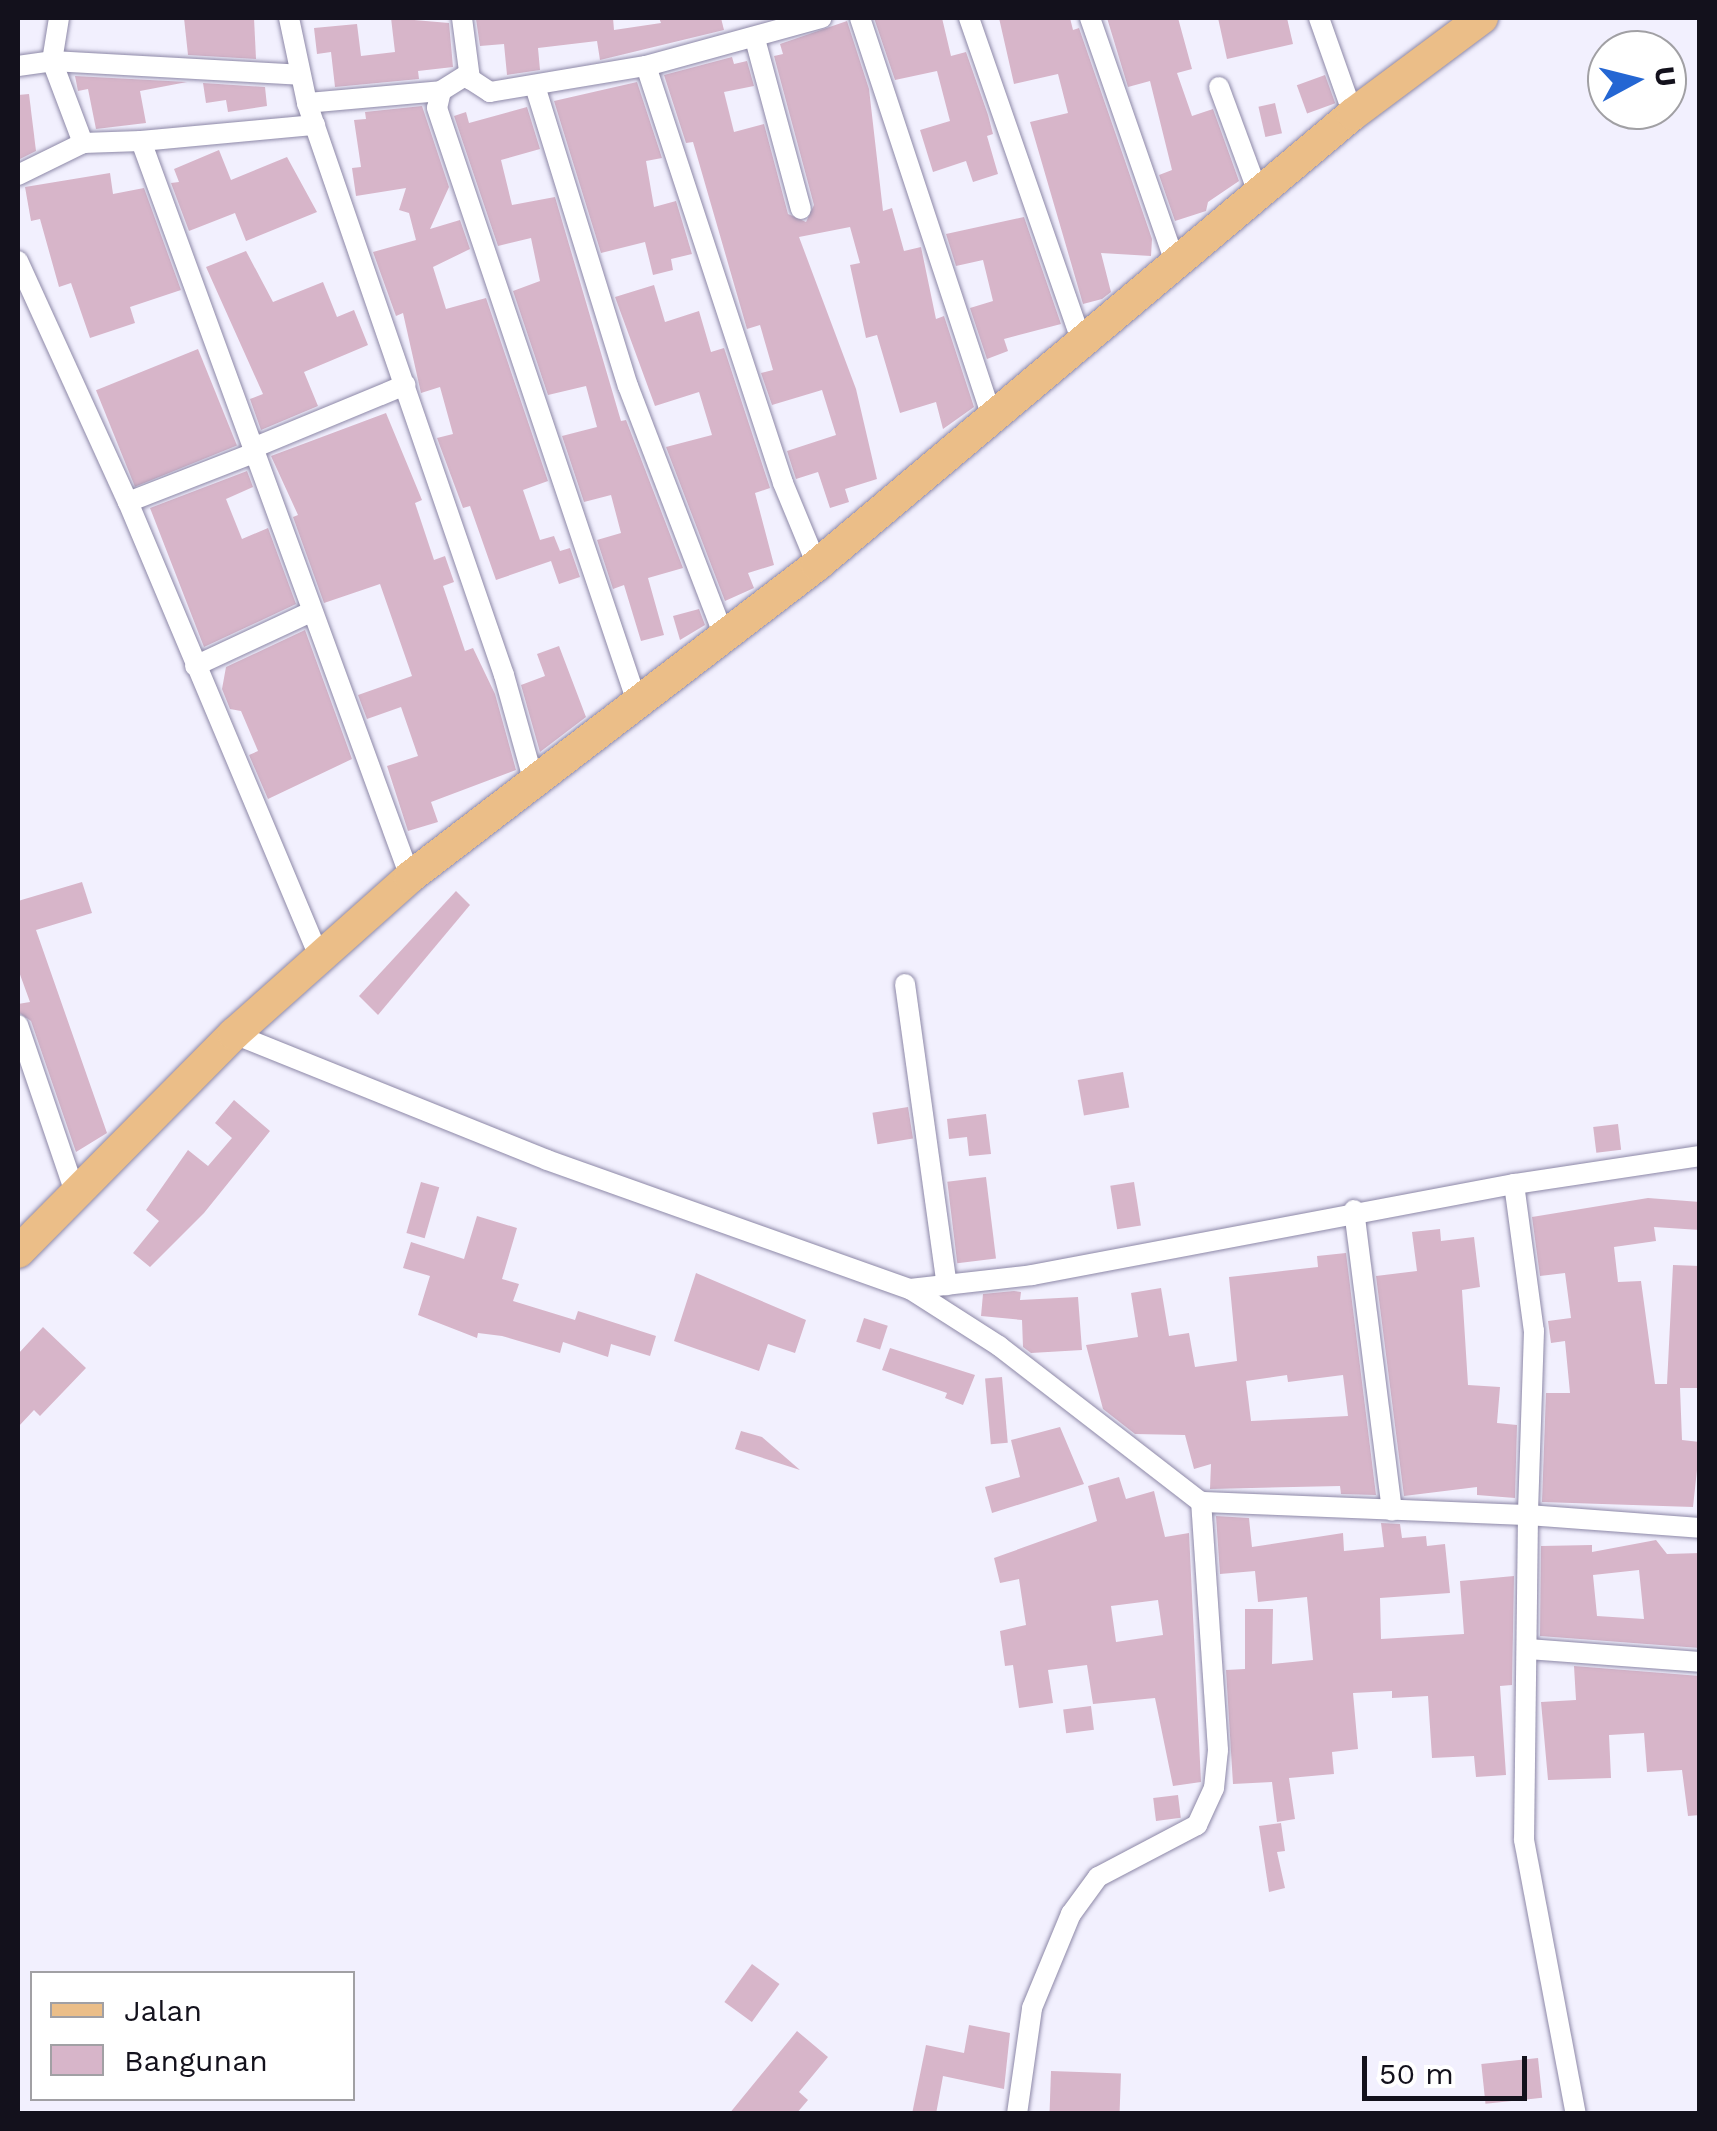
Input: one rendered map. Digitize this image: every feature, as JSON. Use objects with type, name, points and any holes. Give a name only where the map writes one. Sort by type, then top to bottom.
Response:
[{"type":"main road","points":[[18,1252],[234,1034],[410,877],[535,786],[637,702],[818,565],[1354,114],[1482,18]]},
{"type":"street","points":[[59,18],[52,62],[84,143]]},
{"type":"street","points":[[289,18],[307,103],[405,386],[535,786]]},
{"type":"street","points":[[462,18],[468,74],[490,92],[646,66],[822,18]]},
{"type":"street","points":[[860,18],[992,418]]},
{"type":"street","points":[[969,18],[1082,342]]},
{"type":"street","points":[[1090,18],[1176,265]]},
{"type":"street","points":[[1319,18],[1354,114]]},
{"type":"street","points":[[756,38],[801,209]]},
{"type":"street","points":[[18,66],[52,62],[300,75]]},
{"type":"street","points":[[646,66],[783,482],[818,565]]},
{"type":"street","points":[[307,103],[441,91],[468,74]]},
{"type":"street","points":[[536,86],[628,386],[724,636]]},
{"type":"street","points":[[1220,87],[1258,195]]},
{"type":"street","points":[[441,91],[437,108],[637,702]]},
{"type":"street","points":[[18,175],[84,143],[315,124]]},
{"type":"street","points":[[141,141],[410,877]]},
{"type":"street","points":[[18,261],[128,502],[320,958]]},
{"type":"street","points":[[128,502],[405,386]]},
{"type":"street","points":[[195,666],[311,612]]},
{"type":"street","points":[[904,984],[947,1285]]},
{"type":"street","points":[[18,1025],[75,1192]]},
{"type":"street","points":[[234,1034],[546,1160],[910,1289],[1000,1346],[1201,1502],[1528,1515],[1700,1528]]},
{"type":"street","points":[[910,1289],[1032,1275],[1354,1210],[1700,1156]]},
{"type":"street","points":[[1514,1184],[1534,1331],[1524,1840],[1576,2114]]},
{"type":"street","points":[[1354,1210],[1392,1511]]},
{"type":"street","points":[[1017,2114],[1032,2008],[1071,1914],[1098,1877],[1198,1826],[1214,1788],[1218,1750],[1201,1502]]},
{"type":"street","points":[[1528,1649],[1700,1662]]},
{"type":"building","points":[[184,18],[254,18],[256,59],[188,55]]},
{"type":"building","points":[[391,18],[449,23],[453,67],[418,71],[419,79],[335,87],[331,52],[317,54],[314,28],[357,24],[361,56],[395,52]]},
{"type":"building","points":[[613,18],[614,30],[661,23],[659,18],[721,18],[724,30],[600,60],[597,41],[538,48],[540,70],[507,75],[504,44],[480,46],[476,19]]},
{"type":"building","points":[[874,18],[942,18],[951,56],[966,52],[993,134],[987,136],[998,174],[973,182],[966,161],[933,172],[920,130],[950,121],[937,71],[895,80]]},
{"type":"building","points":[[999,18],[1070,18],[1073,30],[1079,28],[1152,239],[1151,256],[1101,253],[1111,292],[1102,299],[1083,304],[1030,122],[1068,113],[1058,74],[1014,84]]},
{"type":"building","points":[[1107,18],[1178,18],[1192,69],[1177,73],[1192,116],[1213,109],[1239,181],[1208,202],[1206,211],[1175,221],[1159,175],[1172,170],[1150,81],[1128,87]]},
{"type":"building","points":[[1218,18],[1287,18],[1293,44],[1227,59]]},
{"type":"building","points":[[847,21],[869,89],[883,211],[892,208],[904,251],[921,247],[936,319],[944,316],[974,407],[943,429],[936,402],[900,413],[877,335],[866,338],[850,265],[860,263],[850,227],[799,237],[856,389],[877,479],[845,489],[849,502],[830,508],[818,472],[796,479],[787,451],[836,435],[822,390],[772,405],[761,373],[773,370],[760,325],[747,329],[693,142],[686,143],[664,75],[732,57],[734,64],[747,61],[754,86],[724,92],[734,132],[764,124],[788,214],[806,222],[814,205],[774,56],[783,54],[780,44]]},
{"type":"building","points":[[1325,75],[1335,103],[1307,113],[1297,85]]},
{"type":"building","points":[[75,76],[187,82],[140,91],[146,123],[96,129],[88,89],[78,91]]},
{"type":"building","points":[[637,82],[662,158],[646,161],[654,207],[676,201],[692,254],[671,259],[673,270],[653,275],[645,242],[601,253],[554,101]]},
{"type":"building","points":[[203,83],[265,87],[267,106],[228,112],[226,100],[206,103]]},
{"type":"building","points":[[29,94],[36,151],[18,160],[18,95]]},
{"type":"building","points":[[1275,103],[1282,133],[1265,137],[1258,107]]},
{"type":"building","points":[[422,106],[449,187],[430,229],[460,220],[470,249],[433,267],[446,309],[486,298],[548,481],[523,490],[540,540],[554,536],[560,551],[570,548],[580,577],[559,584],[551,561],[496,580],[470,506],[463,508],[437,438],[453,434],[440,387],[421,393],[403,313],[396,316],[373,252],[416,240],[409,213],[399,210],[406,188],[356,196],[352,168],[361,167],[354,120],[366,119],[365,112]]},
{"type":"building","points":[[527,107],[540,149],[501,160],[512,205],[555,197],[621,421],[626,420],[683,568],[648,578],[664,635],[641,641],[624,585],[613,589],[597,540],[621,533],[611,495],[584,502],[562,436],[597,427],[586,386],[548,395],[513,291],[540,281],[531,238],[498,246],[454,116],[466,112],[469,123]]},
{"type":"building","points":[[219,150],[231,180],[287,157],[317,212],[246,241],[235,213],[189,231],[171,183],[179,182],[174,169]]},
{"type":"building","points":[[110,173],[113,194],[144,188],[181,290],[130,307],[135,323],[90,338],[71,283],[59,287],[40,219],[31,221],[25,187]]},
{"type":"building","points":[[1024,217],[1061,324],[1004,339],[1008,351],[987,359],[970,308],[993,301],[983,260],[956,266],[946,234]]},
{"type":"building","points":[[246,251],[273,302],[323,282],[337,317],[354,310],[368,345],[304,372],[318,406],[261,430],[250,399],[263,394],[206,267]]},
{"type":"building","points":[[654,285],[665,322],[699,311],[711,352],[724,348],[770,488],[755,493],[774,565],[748,573],[754,588],[725,601],[666,447],[712,435],[699,392],[655,406],[615,297]]},
{"type":"building","points":[[198,349],[237,445],[135,487],[96,390]]},
{"type":"building","points":[[386,413],[422,500],[415,503],[434,560],[445,556],[454,582],[443,586],[465,651],[473,648],[495,694],[516,770],[431,802],[438,822],[408,831],[387,766],[418,756],[401,707],[367,719],[358,695],[412,676],[380,584],[324,603],[293,517],[298,515],[271,456]]},
{"type":"building","points":[[247,471],[253,487],[226,499],[242,539],[268,528],[296,604],[204,647],[150,508]]},
{"type":"building","points":[[699,609],[705,625],[680,640],[673,616]]},
{"type":"building","points":[[305,630],[352,759],[268,799],[249,755],[258,751],[241,711],[230,709],[222,689],[226,667]]},
{"type":"building","points":[[559,646],[586,717],[540,752],[521,685],[545,676],[537,654]]},
{"type":"building","points":[[82,882],[92,913],[36,930],[107,1133],[76,1152],[31,1021],[18,1012],[18,1004],[30,1002],[18,969],[18,901]]},
{"type":"building","points":[[456,891],[470,905],[378,1015],[359,996]]},
{"type":"building","points":[[1123,1072],[1129,1107],[1084,1115],[1078,1080]]},
{"type":"building","points":[[234,1100],[270,1131],[204,1213],[150,1267],[133,1253],[159,1221],[146,1210],[188,1150],[208,1166],[232,1138],[215,1123]]},
{"type":"building","points":[[908,1107],[913,1139],[877,1144],[872,1113]]},
{"type":"building","points":[[986,1114],[991,1154],[969,1156],[967,1137],[949,1139],[947,1119]]},
{"type":"building","points":[[1618,1124],[1621,1150],[1596,1153],[1593,1127]]},
{"type":"building","points":[[986,1177],[996,1258],[957,1263],[947,1182]]},
{"type":"building","points":[[421,1182],[439,1187],[425,1238],[406,1233]]},
{"type":"building","points":[[1134,1182],[1141,1225],[1117,1229],[1110,1186]]},
{"type":"building","points":[[1648,1198],[1700,1202],[1700,1230],[1654,1227],[1656,1241],[1614,1247],[1618,1282],[1641,1281],[1655,1384],[1667,1384],[1673,1265],[1700,1266],[1700,1388],[1680,1388],[1682,1440],[1700,1442],[1693,1507],[1542,1502],[1546,1393],[1570,1393],[1565,1341],[1551,1343],[1548,1321],[1571,1318],[1565,1273],[1540,1276],[1532,1217]]},
{"type":"building","points":[[477,1216],[517,1228],[502,1279],[519,1284],[513,1301],[575,1320],[578,1311],[656,1336],[650,1356],[611,1344],[608,1357],[563,1342],[560,1353],[502,1336],[478,1333],[477,1338],[418,1315],[430,1276],[403,1268],[411,1242],[464,1259]]},
{"type":"building","points":[[1440,1229],[1441,1241],[1474,1237],[1480,1287],[1462,1290],[1468,1385],[1500,1387],[1497,1423],[1517,1425],[1515,1498],[1477,1495],[1477,1487],[1404,1496],[1376,1276],[1417,1271],[1412,1232]]},
{"type":"building","points":[[1346,1253],[1376,1495],[1341,1494],[1340,1486],[1210,1489],[1211,1464],[1194,1469],[1185,1435],[1135,1434],[1103,1409],[1086,1345],[1138,1337],[1131,1293],[1161,1288],[1169,1336],[1189,1333],[1195,1367],[1237,1361],[1229,1277],[1318,1267],[1317,1256]],"holes":[[[1287,1375],[1288,1382],[1343,1375],[1348,1416],[1251,1421],[1246,1381]]]},
{"type":"building","points":[[696,1273],[806,1320],[795,1353],[768,1344],[759,1371],[674,1341]]},
{"type":"building","points":[[1021,1292],[1020,1300],[1078,1297],[1082,1350],[1031,1353],[1023,1347],[1022,1320],[981,1316],[983,1294]]},
{"type":"building","points":[[864,1318],[888,1326],[880,1350],[856,1342]]},
{"type":"building","points":[[43,1327],[86,1368],[40,1416],[34,1410],[18,1427],[18,1354]]},
{"type":"building","points":[[890,1348],[975,1375],[963,1405],[945,1398],[947,1393],[882,1370]]},
{"type":"building","points":[[1002,1377],[1008,1443],[991,1444],[985,1378]]},
{"type":"building","points":[[1060,1427],[1084,1484],[992,1513],[985,1487],[1020,1477],[1011,1440]]},
{"type":"building","points":[[741,1431],[762,1437],[800,1470],[735,1449]]},
{"type":"building","points":[[1119,1477],[1126,1499],[1154,1491],[1165,1537],[1189,1533],[1201,1782],[1173,1786],[1155,1698],[1093,1704],[1087,1665],[1048,1670],[1053,1703],[1019,1708],[1013,1665],[1005,1666],[1000,1631],[1026,1625],[1019,1579],[1000,1583],[994,1558],[1097,1521],[1088,1486]],"holes":[[[1158,1600],[1163,1635],[1116,1642],[1111,1606]]]},
{"type":"building","points":[[1216,1516],[1249,1518],[1252,1547],[1343,1533],[1344,1551],[1384,1547],[1381,1523],[1400,1524],[1402,1538],[1426,1536],[1427,1546],[1445,1544],[1450,1593],[1380,1598],[1381,1639],[1464,1634],[1460,1581],[1514,1576],[1512,1685],[1500,1686],[1506,1775],[1476,1777],[1474,1756],[1432,1758],[1428,1696],[1392,1698],[1392,1691],[1353,1693],[1358,1749],[1332,1752],[1334,1774],[1289,1778],[1295,1819],[1277,1822],[1272,1782],[1233,1784],[1226,1670],[1245,1669],[1245,1609],[1273,1609],[1272,1664],[1313,1660],[1307,1597],[1258,1602],[1255,1571],[1220,1574]]},
{"type":"building","points":[[1656,1540],[1667,1554],[1700,1553],[1700,1648],[1540,1636],[1541,1546],[1592,1545],[1592,1552]],"holes":[[[1639,1570],[1644,1619],[1597,1616],[1593,1575]]]},
{"type":"building","points":[[1574,1666],[1700,1676],[1700,1815],[1688,1816],[1682,1770],[1647,1772],[1644,1733],[1609,1735],[1611,1778],[1548,1780],[1541,1702],[1576,1700]]},
{"type":"building","points":[[1091,1706],[1094,1730],[1066,1733],[1063,1709]]},
{"type":"building","points":[[1178,1795],[1181,1818],[1156,1821],[1153,1798]]},
{"type":"building","points":[[1281,1823],[1285,1851],[1277,1852],[1285,1888],[1269,1892],[1259,1826]]},
{"type":"building","points":[[752,1964],[780,1984],[752,2022],[724,2002]]},
{"type":"building","points":[[969,2025],[1010,2033],[1004,2089],[943,2076],[936,2114],[912,2114],[926,2045],[964,2053]]},
{"type":"building","points":[[797,2031],[828,2057],[799,2092],[808,2100],[796,2114],[729,2114]]},
{"type":"building","points":[[1538,2058],[1542,2098],[1485,2104],[1481,2064]]},
{"type":"building","points":[[1051,2071],[1121,2073],[1120,2114],[1049,2114]]}]
